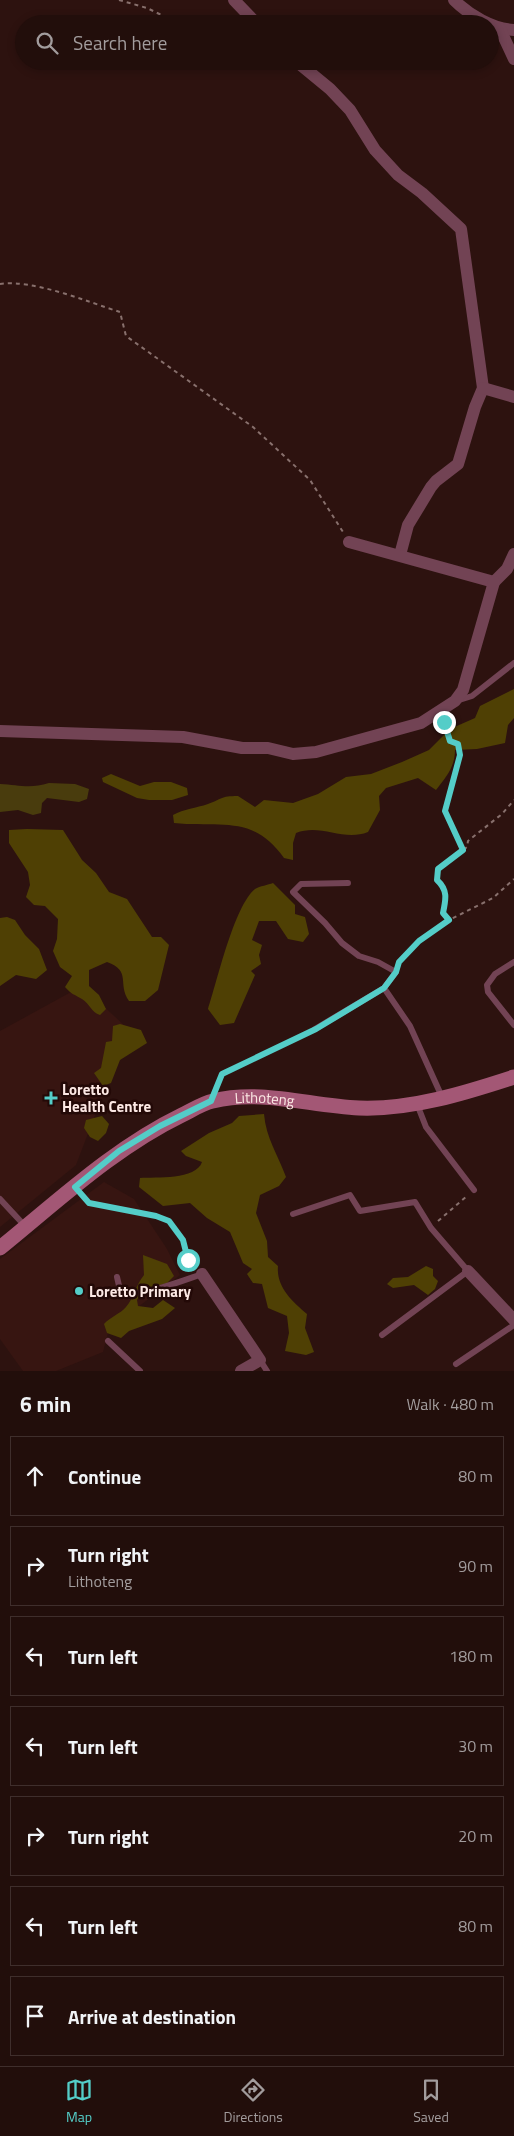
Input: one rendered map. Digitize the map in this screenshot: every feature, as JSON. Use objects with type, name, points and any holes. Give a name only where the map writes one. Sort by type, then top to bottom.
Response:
[{"type":"main road","name":"Lithoteng","points":[[0,1248],[128,1146],[160,1126],[211,1101],[236,1097],[266,1097],[357,1108],[384,1108],[442,1097],[514,1077]]},
{"type":"street","points":[[234,0],[248,15]]},
{"type":"street","points":[[454,0],[461,7],[475,15]]},
{"type":"street","points":[[514,30],[500,29],[514,59]]},
{"type":"street","points":[[307,70],[330,89],[350,110],[375,150],[398,175],[422,193],[461,229],[483,388],[475,407],[458,464],[431,487],[408,524],[400,555]]},
{"type":"street","points":[[483,388],[514,397]]},
{"type":"street","points":[[350,542],[494,582]]},
{"type":"street","points":[[0,732],[183,737],[242,748],[268,748],[293,754],[316,752],[421,723],[455,701],[463,690],[494,582],[507,569],[514,554]]},
{"type":"street","points":[[468,1271],[514,1320]]},
{"type":"street","points":[[202,1274],[264,1366],[241,1371]]},
{"type":"lane","points":[[455,701],[472,696],[514,663]]},
{"type":"lane","points":[[316,1029],[384,988],[396,972],[378,962],[359,956],[342,943],[294,892],[300,884],[348,883]]},
{"type":"lane","points":[[514,962],[495,974],[487,985],[488,992],[514,1025]]},
{"type":"lane","points":[[384,988],[410,1026],[442,1097]]},
{"type":"lane","points":[[416,1103],[426,1127],[474,1190]]},
{"type":"lane","points":[[294,1214],[350,1195],[360,1211],[415,1202],[431,1228],[468,1271],[382,1335]]},
{"type":"lane","points":[[0,1199],[26,1227]]},
{"type":"lane","points":[[117,1277],[120,1290],[124,1294],[130,1294],[162,1288],[202,1274]]},
{"type":"lane","points":[[456,1364],[514,1325]]},
{"type":"lane","points":[[108,1341],[140,1371]]},
{"type":"path","points":[[120,0],[148,8],[162,15]]},
{"type":"path","points":[[0,284],[9,283],[56,292],[120,312],[126,336],[253,427],[310,480],[350,542]]},
{"type":"path","points":[[436,715],[444,722],[450,741],[458,744],[460,755],[445,811],[463,850]]},
{"type":"path","points":[[449,920],[443,913],[446,897],[444,887],[437,880],[438,869],[467,847],[468,841],[502,814],[514,800]]},
{"type":"path","points":[[396,972],[399,962],[419,941],[449,920],[493,898],[514,879]]},
{"type":"path","points":[[211,1101],[222,1074],[316,1029]]},
{"type":"path","points":[[75,1187],[89,1203],[156,1216],[169,1221],[183,1240],[188,1260],[202,1274]]},
{"type":"path","points":[[431,1228],[474,1190]]},
{"type":"shaded area","points":[[514,689],[514,718],[508,725],[505,743],[477,749],[455,750],[452,767],[436,790],[418,778],[386,788],[379,796],[380,810],[368,832],[350,835],[305,830],[296,833],[293,843],[293,860],[284,858],[272,844],[248,829],[235,826],[174,823],[173,815],[224,797],[238,796],[255,807],[264,800],[293,803],[318,794],[346,777],[371,774],[402,762],[429,750],[450,729],[475,718],[480,706]]},
{"type":"shaded area","points":[[111,774],[140,786],[154,782],[171,782],[187,788],[188,795],[172,800],[137,798],[103,782],[102,778]]},
{"type":"shaded area","points":[[49,783],[75,784],[89,789],[87,799],[79,802],[47,798],[42,803],[41,813],[33,815],[18,810],[0,812],[0,784],[30,786]]},
{"type":"shaded area","points":[[9,830],[63,830],[82,860],[96,873],[109,892],[127,899],[152,937],[161,937],[169,945],[158,990],[145,1001],[129,1001],[124,989],[122,974],[119,969],[107,962],[89,970],[89,986],[99,995],[106,1009],[100,1015],[85,1001],[65,987],[72,976],[60,967],[53,951],[57,939],[58,919],[45,906],[34,905],[26,897],[30,885],[28,872],[9,843]]},
{"type":"shaded area","points":[[273,883],[295,905],[295,914],[305,917],[309,934],[303,942],[288,939],[276,921],[259,921],[252,940],[262,945],[259,955],[261,964],[251,971],[255,975],[234,1023],[220,1025],[208,1009],[233,927],[247,898],[255,889]]},
{"type":"shaded area","points":[[7,917],[15,920],[25,935],[39,949],[47,970],[36,979],[16,975],[0,986],[0,918]]},
{"type":"shaded area","name":"Loretto Health Centre","points":[[82,986],[128,1029],[76,1165],[0,1227],[0,1031]]},
{"type":"shaded area","points":[[120,1024],[141,1030],[147,1043],[120,1060],[111,1083],[103,1086],[94,1073],[101,1068],[106,1042],[112,1041],[113,1026]]},
{"type":"shaded area","points":[[264,1114],[270,1139],[286,1177],[279,1186],[260,1195],[256,1213],[267,1241],[268,1257],[278,1266],[282,1287],[291,1299],[307,1314],[305,1328],[314,1352],[306,1355],[285,1351],[289,1333],[287,1316],[268,1308],[262,1284],[253,1283],[247,1274],[252,1269],[243,1263],[230,1232],[207,1218],[190,1203],[163,1206],[139,1187],[140,1178],[184,1175],[192,1172],[202,1162],[186,1156],[181,1151],[209,1133],[232,1123],[239,1116]]},
{"type":"shaded area","points":[[102,1116],[109,1124],[106,1133],[98,1141],[90,1137],[84,1128],[86,1120]]},
{"type":"shaded area","name":"Loretto Primary","points":[[104,1182],[134,1199],[167,1249],[180,1275],[108,1333],[103,1352],[56,1371],[23,1371],[0,1339],[0,1259]]},
{"type":"shaded area","points":[[143,1255],[167,1264],[174,1276],[167,1283],[143,1290],[137,1300],[138,1306],[153,1308],[163,1300],[175,1308],[162,1319],[129,1331],[121,1338],[107,1333],[104,1324],[126,1307],[144,1275]]},
{"type":"shaded area","points":[[426,1266],[433,1269],[433,1276],[438,1281],[435,1289],[428,1295],[414,1285],[393,1288],[387,1284],[393,1278],[408,1277]]},
{"type":"place","name":"Loretto Health Centre","points":[[51,1098]]},
{"type":"place","name":"Loretto Primary","points":[[79,1291]]},
{"type":"route","points":[[188,1260],[183,1240],[169,1221],[156,1216],[112,1209],[89,1203],[75,1187],[119,1151],[160,1126],[211,1101],[222,1074],[316,1029],[384,988],[396,972],[399,962],[419,941],[449,920],[443,913],[446,897],[444,887],[437,880],[438,869],[463,850],[445,811],[453,788],[460,755],[458,744],[450,741],[444,722]]}]
